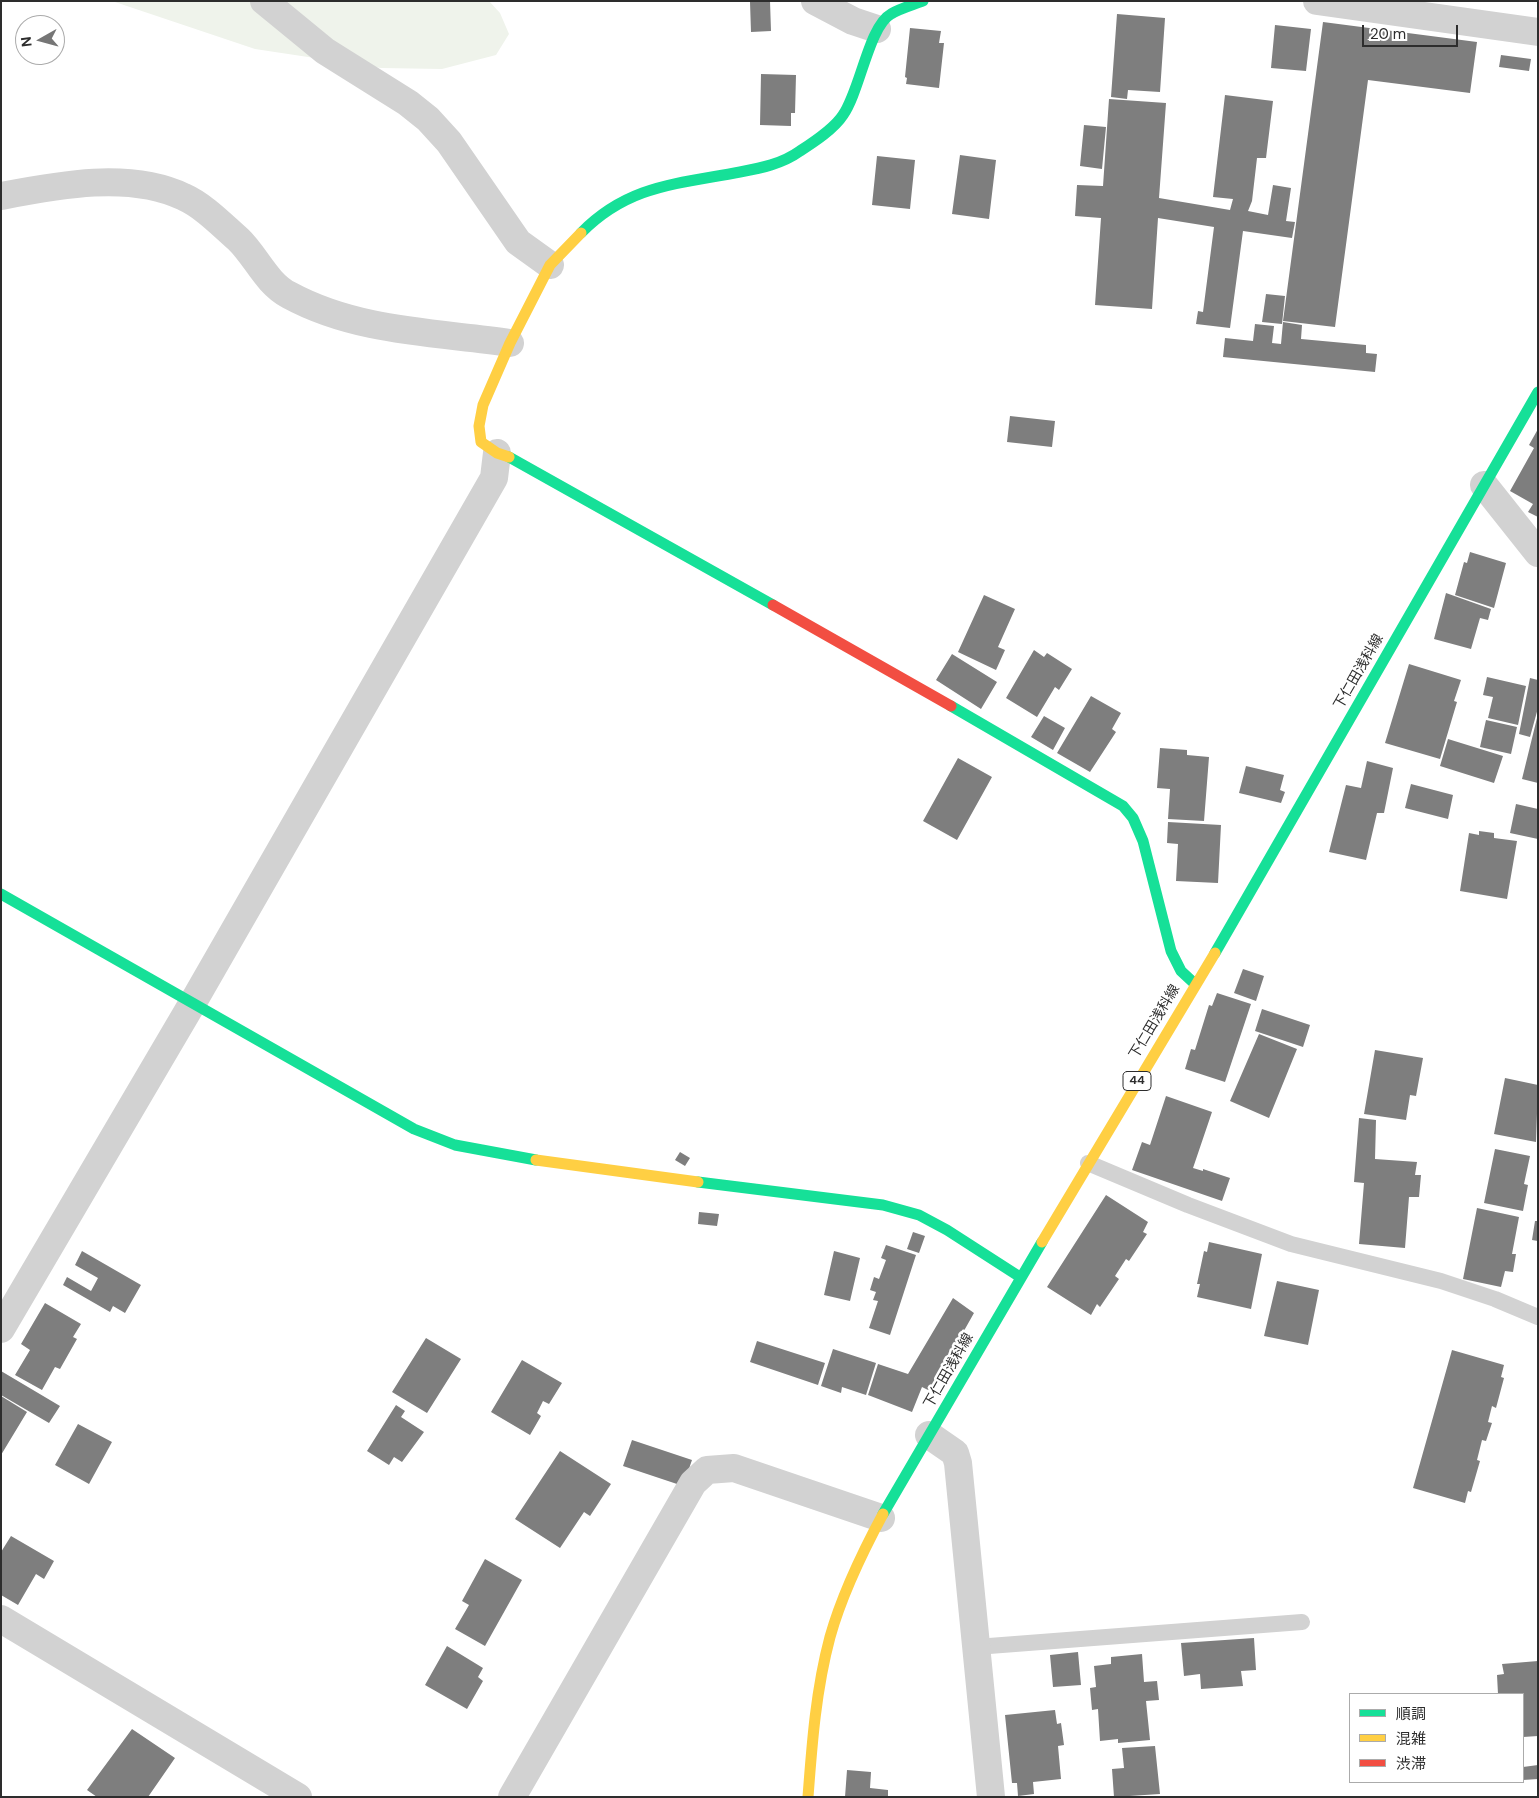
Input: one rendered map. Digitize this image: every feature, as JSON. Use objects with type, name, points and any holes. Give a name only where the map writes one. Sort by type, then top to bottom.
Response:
[{"type":"street","points":[[264,1],[325,51],[408,103],[428,119],[449,142],[518,242],[550,265]]},
{"type":"street","points":[[815,1],[853,21],[877,29]]},
{"type":"street","points":[[923,1],[890,14],[877,29],[854,95],[842,116],[821,136],[798,153],[774,165],[644,191],[617,204],[594,220],[550,265],[510,343],[483,405],[479,426],[481,442],[497,453],[513,458],[1007,738],[1123,806],[1133,818],[1143,841],[1171,951],[1181,971],[1195,984]]},
{"type":"street","points":[[1317,1],[1419,8],[1538,32]]},
{"type":"street","points":[[1,196],[95,182],[153,186],[185,197],[217,220],[240,242],[263,272],[287,294],[319,309],[377,327],[510,343]]},
{"type":"street","name":"下仁田浅科線","points":[[808,1797],[816,1709],[824,1657],[849,1584],[881,1518],[1020,1277],[1195,984],[1538,392]]},
{"type":"street","points":[[1,1329],[192,1004],[494,478],[497,453]]},
{"type":"street","points":[[1484,484],[1538,552]]},
{"type":"street","points":[[1,894],[414,1129],[455,1145],[550,1163],[883,1205],[919,1215],[947,1230],[1020,1277]]},
{"type":"street","points":[[929,1435],[955,1453],[958,1463],[990,1797]]},
{"type":"street","points":[[512,1797],[693,1483],[707,1470],[734,1468],[881,1518]]},
{"type":"street","points":[[1,1619],[298,1797]]},
{"type":"lane","points":[[1088,1162],[1188,1205],[1292,1244],[1441,1281],[1495,1299],[1538,1317]]},
{"type":"lane","points":[[976,1647],[1302,1622]]},
{"type":"shaded area","points":[[112,1],[489,1],[500,13],[509,34],[496,55],[442,69],[381,68],[255,49]]},
{"type":"building","points":[[770,1],[771,31],[751,32],[750,2]]},
{"type":"building","points":[[1117,14],[1165,18],[1160,92],[1128,90],[1127,99],[1111,97]]},
{"type":"building","points":[[1323,22],[1477,42],[1470,93],[1368,80],[1335,327],[1283,321]]},
{"type":"building","points":[[1275,25],[1311,29],[1306,71],[1271,68]]},
{"type":"building","points":[[910,28],[941,31],[939,43],[944,43],[939,88],[906,84]]},
{"type":"building","points":[[1501,55],[1531,59],[1529,71],[1499,67]]},
{"type":"building","points":[[761,74],[796,75],[795,113],[791,113],[791,126],[760,125]]},
{"type":"building","points":[[1225,95],[1273,101],[1266,158],[1257,158],[1252,201],[1248,211],[1268,215],[1273,185],[1291,188],[1286,221],[1295,222],[1292,238],[1243,231],[1230,328],[1196,324],[1198,311],[1203,312],[1214,227],[1158,218],[1152,309],[1095,305],[1101,218],[1075,216],[1077,185],[1103,186],[1109,99],[1166,103],[1159,198],[1230,210],[1233,199],[1213,197]]},
{"type":"building","points":[[1084,125],[1106,127],[1102,169],[1080,166]]},
{"type":"building","points":[[960,155],[996,160],[989,219],[952,214]]},
{"type":"building","points":[[877,156],[915,160],[910,209],[872,205]]},
{"type":"building","points":[[1266,294],[1285,296],[1282,324],[1262,322]]},
{"type":"building","points":[[1283,322],[1302,325],[1301,339],[1366,345],[1366,353],[1377,354],[1375,372],[1223,357],[1225,338],[1253,341],[1255,324],[1274,326],[1272,343],[1281,344]]},
{"type":"building","points":[[1010,416],[1055,421],[1052,447],[1007,442]]},
{"type":"building","points":[[1538,429],[1538,517],[1528,512],[1533,504],[1510,491],[1534,448],[1529,445]]},
{"type":"building","points":[[1470,552],[1506,563],[1494,608],[1455,595],[1464,562],[1467,563]]},
{"type":"building","points":[[1446,593],[1491,609],[1488,620],[1480,618],[1471,649],[1434,639]]},
{"type":"building","points":[[984,595],[1015,609],[998,647],[1005,650],[996,670],[958,652]]},
{"type":"building","points":[[1034,650],[1044,657],[1047,653],[1072,669],[1059,690],[1055,687],[1037,717],[1006,698]]},
{"type":"building","points":[[952,654],[997,682],[981,709],[936,680]]},
{"type":"building","points":[[1409,664],[1461,680],[1454,701],[1457,702],[1440,759],[1385,743]]},
{"type":"building","points":[[1487,677],[1526,686],[1518,725],[1488,718],[1493,697],[1483,695]]},
{"type":"building","points":[[1530,678],[1538,680],[1538,708],[1530,737],[1519,734]]},
{"type":"building","points":[[1091,696],[1121,713],[1112,729],[1116,732],[1090,772],[1057,753]]},
{"type":"building","points":[[1044,716],[1065,728],[1053,750],[1031,737]]},
{"type":"building","points":[[1538,718],[1538,783],[1522,779]]},
{"type":"building","points":[[1486,720],[1517,727],[1511,754],[1480,747]]},
{"type":"building","points":[[1448,739],[1503,756],[1494,783],[1440,766]]},
{"type":"building","points":[[1160,748],[1187,750],[1187,755],[1209,757],[1204,821],[1168,819],[1170,789],[1157,788]]},
{"type":"building","points":[[958,758],[992,777],[957,840],[923,821]]},
{"type":"building","points":[[1367,761],[1393,768],[1384,813],[1377,813],[1366,860],[1329,852],[1346,785],[1361,788]]},
{"type":"building","points":[[1246,766],[1284,775],[1280,790],[1285,792],[1281,803],[1239,793]]},
{"type":"building","points":[[1411,784],[1453,795],[1448,819],[1405,808]]},
{"type":"building","points":[[1516,804],[1538,809],[1538,839],[1510,833]]},
{"type":"building","points":[[1168,822],[1221,825],[1218,883],[1176,881],[1178,844],[1167,843]]},
{"type":"building","points":[[1479,831],[1494,833],[1494,838],[1517,841],[1507,899],[1460,891],[1469,833],[1479,835]]},
{"type":"building","points":[[1243,969],[1264,976],[1256,1001],[1234,993]]},
{"type":"building","points":[[1217,993],[1251,1004],[1225,1082],[1185,1069],[1191,1049],[1195,1050],[1209,1005],[1212,1006]]},
{"type":"building","points":[[1262,1009],[1310,1025],[1303,1047],[1255,1031]]},
{"type":"building","points":[[1259,1034],[1297,1049],[1269,1118],[1230,1101]]},
{"type":"building","points":[[1375,1050],[1423,1058],[1416,1096],[1410,1095],[1406,1120],[1364,1114]]},
{"type":"building","points":[[1505,1078],[1538,1085],[1536,1142],[1494,1134]]},
{"type":"building","points":[[1166,1096],[1212,1112],[1193,1168],[1203,1171],[1203,1169],[1230,1178],[1222,1201],[1132,1170],[1142,1142],[1150,1145]]},
{"type":"building","points":[[1359,1118],[1376,1120],[1375,1159],[1417,1162],[1415,1175],[1421,1175],[1419,1197],[1409,1197],[1405,1248],[1359,1244],[1364,1183],[1354,1182]]},
{"type":"building","points":[[1495,1149],[1530,1156],[1524,1184],[1528,1185],[1523,1211],[1484,1203]]},
{"type":"building","points":[[680,1152],[690,1158],[685,1166],[675,1160]]},
{"type":"building","points":[[1106,1195],[1148,1222],[1143,1232],[1147,1234],[1129,1261],[1126,1259],[1115,1276],[1119,1279],[1100,1307],[1097,1304],[1091,1315],[1047,1287]]},
{"type":"building","points":[[1477,1208],[1519,1217],[1512,1254],[1516,1254],[1513,1272],[1505,1271],[1501,1287],[1463,1279]]},
{"type":"building","points":[[699,1212],[719,1214],[717,1226],[698,1224]]},
{"type":"building","points":[[1535,1221],[1538,1221],[1538,1241],[1532,1240]]},
{"type":"building","points":[[913,1232],[925,1236],[919,1253],[907,1249]]},
{"type":"building","points":[[1209,1242],[1262,1254],[1251,1309],[1197,1297],[1200,1284],[1197,1284],[1204,1251],[1207,1252]]},
{"type":"building","points":[[886,1245],[916,1255],[890,1335],[869,1328],[878,1301],[873,1300],[876,1292],[870,1290],[874,1277],[879,1279],[886,1260],[881,1258]]},
{"type":"building","points":[[82,1251],[141,1285],[125,1313],[113,1306],[110,1312],[63,1285],[67,1277],[91,1291],[98,1278],[75,1265]]},
{"type":"building","points":[[834,1251],[860,1258],[850,1301],[824,1295]]},
{"type":"building","points":[[1277,1281],[1319,1290],[1308,1345],[1264,1336]]},
{"type":"building","points":[[953,1298],[974,1313],[930,1391],[922,1387],[912,1412],[868,1395],[878,1364],[908,1374]]},
{"type":"building","points":[[45,1303],[81,1324],[73,1337],[77,1339],[60,1369],[55,1367],[42,1390],[15,1375],[30,1350],[21,1344]]},
{"type":"building","points":[[426,1338],[461,1359],[427,1413],[392,1392]]},
{"type":"building","points":[[757,1341],[825,1363],[818,1385],[750,1362]]},
{"type":"building","points":[[833,1349],[876,1363],[866,1395],[842,1387],[841,1393],[821,1386]]},
{"type":"building","points":[[1452,1350],[1504,1365],[1501,1377],[1504,1378],[1496,1408],[1492,1406],[1488,1422],[1492,1423],[1486,1441],[1482,1440],[1477,1460],[1480,1461],[1471,1492],[1468,1491],[1465,1503],[1413,1488]]},
{"type":"building","points":[[522,1360],[562,1383],[549,1404],[543,1401],[537,1413],[541,1416],[530,1435],[491,1412]]},
{"type":"building","points":[[1,1371],[60,1406],[49,1423],[1,1395]]},
{"type":"building","points":[[1,1396],[27,1412],[1,1455]]},
{"type":"building","points":[[396,1405],[405,1411],[401,1417],[424,1432],[402,1462],[394,1457],[389,1465],[367,1451]]},
{"type":"building","points":[[78,1424],[112,1442],[89,1484],[55,1465]]},
{"type":"building","points":[[632,1440],[692,1460],[683,1486],[623,1466]]},
{"type":"building","points":[[560,1451],[611,1484],[590,1516],[584,1512],[560,1548],[515,1519]]},
{"type":"building","points":[[11,1536],[54,1561],[44,1579],[36,1574],[18,1605],[1,1595],[1,1552]]},
{"type":"building","points":[[485,1559],[522,1580],[485,1646],[455,1629],[469,1605],[462,1601]]},
{"type":"building","points":[[1254,1638],[1256,1670],[1241,1671],[1243,1686],[1201,1689],[1200,1674],[1184,1676],[1181,1643]]},
{"type":"building","points":[[447,1646],[483,1668],[478,1677],[483,1681],[467,1709],[425,1685]]},
{"type":"building","points":[[1078,1652],[1081,1685],[1053,1687],[1050,1655]]},
{"type":"building","points":[[1142,1654],[1144,1682],[1157,1681],[1159,1700],[1146,1701],[1150,1740],[1118,1743],[1118,1739],[1100,1741],[1098,1709],[1092,1710],[1090,1688],[1096,1687],[1094,1666],[1111,1664],[1111,1657]]},
{"type":"building","points":[[1538,1661],[1538,1736],[1524,1737],[1524,1693],[1498,1693],[1497,1675],[1504,1674],[1502,1664]]},
{"type":"building","points":[[1055,1710],[1057,1724],[1061,1723],[1064,1745],[1058,1746],[1061,1779],[1033,1782],[1034,1794],[1018,1796],[1017,1783],[1012,1783],[1005,1715]]},
{"type":"building","points":[[132,1729],[175,1758],[148,1797],[97,1797],[87,1790]]},
{"type":"building","points":[[1155,1746],[1160,1794],[1114,1797],[1112,1769],[1124,1768],[1122,1748]]},
{"type":"building","points":[[1538,1765],[1538,1779],[1524,1780],[1524,1767]]},
{"type":"building","points":[[847,1770],[871,1772],[870,1788],[888,1790],[888,1797],[845,1797]]},
{"type":"traffic: fast","points":[[581,233],[599,217],[635,196],[674,184],[771,165],[786,159],[811,144],[829,130],[843,115],[855,91],[871,45],[883,21],[891,14],[923,1]]},
{"type":"traffic: fast","points":[[1215,953],[1538,392]]},
{"type":"traffic: fast","points":[[509,457],[773,605]]},
{"type":"traffic: fast","points":[[951,706],[1123,806],[1133,818],[1143,841],[1171,951],[1181,971],[1195,984]]},
{"type":"traffic: fast","points":[[1,894],[414,1129],[455,1145],[536,1160]]},
{"type":"traffic: fast","points":[[698,1182],[883,1205],[919,1215],[947,1230],[1020,1277]]},
{"type":"traffic: fast","points":[[883,1514],[1042,1242]]},
{"type":"traffic: slow","points":[[509,457],[497,453],[481,442],[479,426],[483,405],[510,343],[550,265],[581,233]]},
{"type":"traffic: slow","points":[[1042,1242],[1215,953]]},
{"type":"traffic: slow","points":[[536,1160],[698,1182]]},
{"type":"traffic: slow","points":[[808,1797],[818,1696],[830,1637],[840,1605],[853,1574],[883,1514]]},
{"type":"traffic: jam","points":[[773,605],[951,706]]}]
